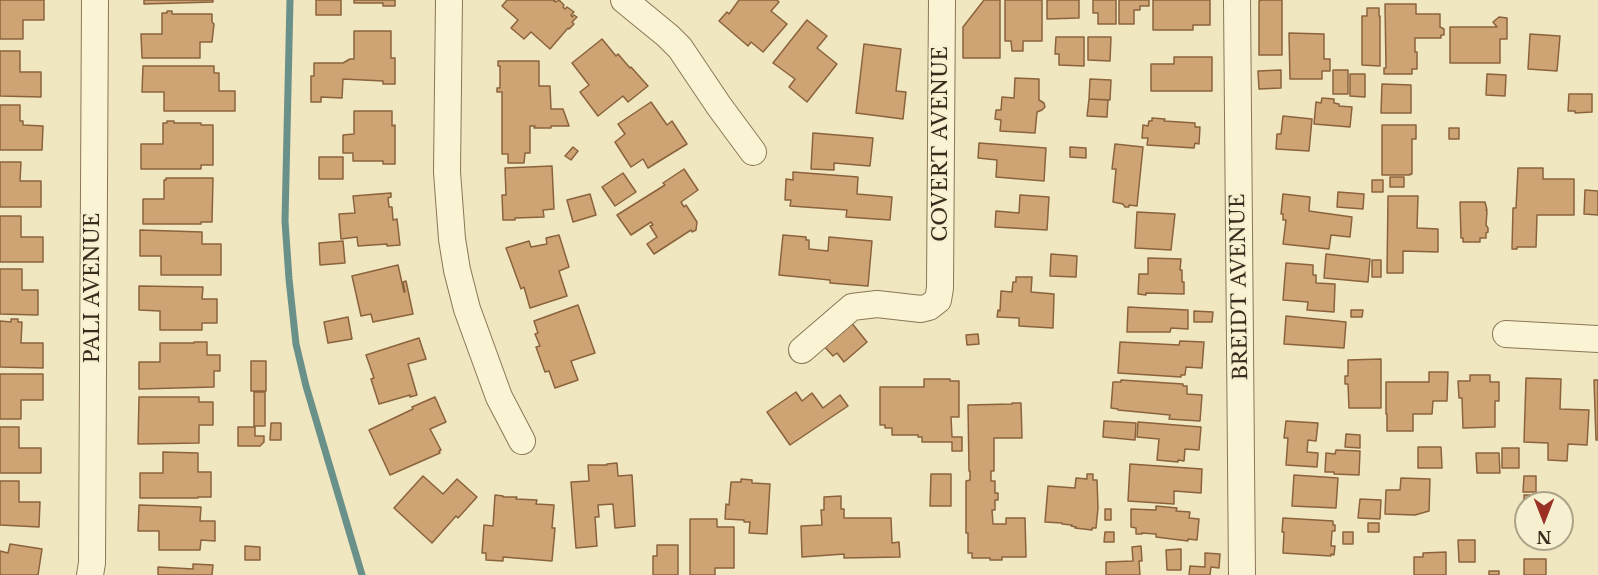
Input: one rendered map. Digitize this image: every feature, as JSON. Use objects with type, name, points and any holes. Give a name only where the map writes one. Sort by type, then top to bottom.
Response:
[{"type":"street","name":"PALI AVENUE","points":[[90,575],[92,563],[95,0]]},
{"type":"street","points":[[449,0],[447,172],[456,260],[467,309],[480,347],[499,397],[522,441]]},
{"type":"street","points":[[624,0],[680,48],[753,152]]},
{"type":"street","name":"COVERT AVENUE","points":[[802,350],[852,307],[877,303],[921,309],[929,307],[938,300],[940,288],[942,0]]},
{"type":"street","name":"BREIDT AVENUE","points":[[1237,0],[1242,575]]},
{"type":"street","points":[[1506,334],[1598,339]]},
{"type":"building","points":[[0,0],[44,0],[44,20],[23,20],[23,39],[0,39]]},
{"type":"building","points":[[144,0],[213,0],[213,2],[144,4]]},
{"type":"building","points":[[316,0],[341,0],[341,15],[316,15]]},
{"type":"building","points":[[354,0],[395,0],[395,6],[383,6],[383,3],[354,3]]},
{"type":"building","points":[[507,0],[555,0],[556,2],[559,0],[565,9],[567,7],[574,12],[572,17],[574,15],[577,17],[572,22],[574,24],[550,49],[531,32],[524,39],[511,28],[518,20],[502,6]]},
{"type":"building","points":[[739,0],[777,0],[779,2],[771,11],[787,24],[763,52],[751,42],[748,46],[719,21],[727,12],[729,14]]},
{"type":"building","points":[[984,0],[1000,0],[1000,58],[963,58],[963,27]]},
{"type":"building","points":[[1005,0],[1042,0],[1042,41],[1023,41],[1023,51],[1012,51],[1011,41],[1005,41]]},
{"type":"building","points":[[1047,0],[1079,0],[1079,18],[1047,19]]},
{"type":"building","points":[[1093,0],[1116,0],[1116,24],[1098,24],[1098,13],[1093,13]]},
{"type":"building","points":[[1119,0],[1149,0],[1149,6],[1140,6],[1140,10],[1134,10],[1134,24],[1119,24]]},
{"type":"building","points":[[1153,0],[1210,0],[1210,25],[1193,25],[1193,30],[1153,30]]},
{"type":"building","points":[[1282,0],[1282,55],[1259,55],[1259,1]]},
{"type":"building","points":[[1385,4],[1416,4],[1416,14],[1440,14],[1440,27],[1444,29],[1444,35],[1441,35],[1441,38],[1415,38],[1417,69],[1412,69],[1412,74],[1384,74],[1384,68],[1386,68]]},
{"type":"building","points":[[1367,8],[1379,8],[1380,66],[1362,65],[1362,16],[1367,16]]},
{"type":"building","points":[[167,11],[172,11],[172,14],[212,14],[214,24],[212,42],[200,42],[200,58],[142,58],[141,34],[162,34],[162,13],[167,13]]},
{"type":"building","points":[[1499,17],[1507,18],[1507,39],[1500,39],[1500,63],[1450,63],[1450,27],[1497,27],[1493,22]]},
{"type":"building","points":[[807,20],[827,36],[817,48],[837,64],[807,102],[789,87],[795,79],[773,63]]},
{"type":"building","points":[[354,31],[391,31],[391,58],[395,58],[395,84],[383,84],[383,81],[343,79],[342,98],[321,97],[321,102],[311,102],[311,76],[314,76],[314,63],[343,63],[354,59]]},
{"type":"building","points":[[1289,33],[1324,34],[1324,59],[1330,59],[1330,71],[1322,71],[1322,79],[1290,79]]},
{"type":"building","points":[[1530,34],[1560,36],[1557,71],[1528,69]]},
{"type":"building","points":[[1056,37],[1084,37],[1084,66],[1059,65],[1059,54],[1055,54]]},
{"type":"building","points":[[1088,37],[1111,37],[1110,61],[1088,60]]},
{"type":"building","points":[[602,39],[616,56],[618,54],[648,86],[628,102],[623,96],[598,116],[580,92],[589,85],[572,63]]},
{"type":"building","points":[[864,44],[901,49],[896,91],[906,92],[903,119],[856,113]]},
{"type":"building","points":[[0,51],[20,51],[20,72],[41,72],[41,97],[0,96]]},
{"type":"building","points":[[1174,57],[1212,57],[1212,91],[1151,91],[1151,64],[1174,64]]},
{"type":"building","points":[[498,61],[539,61],[539,86],[550,86],[551,109],[563,109],[569,126],[534,128],[535,126],[530,126],[530,153],[525,153],[524,163],[508,163],[508,154],[502,154],[502,92],[497,92],[497,88],[500,88]]},
{"type":"building","points":[[143,66],[214,66],[214,73],[219,73],[219,91],[235,91],[235,111],[164,111],[164,92],[142,92]]},
{"type":"building","points":[[1281,70],[1281,88],[1259,89],[1258,71]]},
{"type":"building","points":[[1333,70],[1348,70],[1348,94],[1333,94]]},
{"type":"building","points":[[1350,74],[1365,74],[1365,97],[1350,96]]},
{"type":"building","points":[[1487,74],[1506,75],[1505,96],[1486,95]]},
{"type":"building","points":[[1015,78],[1039,79],[1039,100],[1044,103],[1045,107],[1037,112],[1035,133],[1000,131],[1001,120],[995,119],[996,110],[1001,110],[1002,97],[1014,98]]},
{"type":"building","points":[[1090,79],[1111,80],[1110,100],[1089,99]]},
{"type":"building","points":[[1382,84],[1411,85],[1411,113],[1381,113]]},
{"type":"building","points":[[1569,94],[1592,94],[1592,112],[1568,111]]},
{"type":"building","points":[[1322,98],[1334,99],[1334,103],[1339,106],[1352,107],[1350,127],[1314,124],[1316,102],[1321,103]]},
{"type":"building","points":[[1089,99],[1108,100],[1107,117],[1087,116]]},
{"type":"building","points":[[651,102],[667,125],[672,121],[687,144],[648,168],[643,159],[631,167],[615,142],[625,134],[618,124]]},
{"type":"building","points":[[0,105],[20,105],[20,121],[23,121],[23,125],[43,126],[42,150],[0,150]]},
{"type":"building","points":[[354,111],[392,111],[392,126],[395,125],[395,164],[383,164],[383,161],[353,161],[353,153],[343,153],[343,135],[354,134]]},
{"type":"building","points":[[1283,116],[1312,119],[1309,151],[1276,149],[1277,134],[1281,134]]},
{"type":"building","points":[[1152,118],[1195,123],[1195,127],[1200,127],[1199,144],[1195,143],[1194,148],[1147,145],[1148,138],[1142,138],[1143,125],[1148,126]]},
{"type":"building","points":[[167,121],[213,125],[213,165],[201,165],[201,169],[141,169],[141,144],[163,144],[163,123]]},
{"type":"building","points":[[1382,125],[1416,125],[1416,139],[1412,139],[1412,174],[1382,175]]},
{"type":"building","points":[[1449,128],[1459,128],[1459,139],[1449,139]]},
{"type":"building","points":[[813,133],[873,138],[870,166],[834,163],[834,170],[811,169]]},
{"type":"building","points":[[979,143],[1046,148],[1044,181],[996,177],[997,160],[978,158]]},
{"type":"building","points":[[1115,144],[1143,147],[1137,206],[1125,207],[1123,204],[1113,202],[1116,169],[1112,169]]},
{"type":"building","points":[[573,147],[578,151],[571,160],[565,156]]},
{"type":"building","points":[[1070,147],[1086,148],[1086,158],[1070,157]]},
{"type":"building","points":[[319,157],[343,157],[343,179],[319,179]]},
{"type":"building","points":[[0,162],[21,162],[20,181],[41,181],[41,207],[0,207]]},
{"type":"building","points":[[552,166],[554,209],[543,210],[544,217],[503,220],[502,195],[506,195],[505,168]]},
{"type":"building","points":[[1518,168],[1543,168],[1543,179],[1574,179],[1574,215],[1537,215],[1536,247],[1512,249],[1513,208],[1516,208]]},
{"type":"building","points":[[684,169],[698,190],[681,202],[684,207],[686,205],[697,222],[696,230],[692,232],[691,230],[654,254],[647,244],[657,237],[650,226],[653,225],[651,222],[631,235],[617,215],[665,185],[663,183]]},
{"type":"building","points":[[793,172],[858,177],[857,194],[892,197],[890,220],[846,217],[847,210],[790,206],[791,200],[785,200],[786,179],[793,180]]},
{"type":"building","points":[[623,173],[636,192],[615,206],[602,187]]},
{"type":"building","points":[[1390,177],[1404,177],[1404,187],[1390,187]]},
{"type":"building","points":[[166,178],[213,178],[212,222],[143,224],[143,199],[164,199],[164,180]]},
{"type":"building","points":[[1372,180],[1383,180],[1383,192],[1372,192]]},
{"type":"building","points":[[1585,190],[1598,191],[1598,215],[1584,214]]},
{"type":"building","points":[[1338,192],[1364,194],[1363,209],[1337,207]]},
{"type":"building","points":[[391,193],[391,197],[388,198],[389,207],[392,207],[393,220],[397,219],[400,245],[358,246],[357,237],[341,239],[339,214],[355,213],[353,196]]},
{"type":"building","points":[[590,194],[596,215],[573,222],[567,200]]},
{"type":"building","points":[[1283,194],[1310,197],[1309,211],[1352,217],[1350,237],[1331,235],[1329,249],[1283,244],[1286,220],[1283,220],[1283,214],[1281,214]]},
{"type":"building","points":[[1020,195],[1049,197],[1047,230],[995,227],[996,211],[1019,213]]},
{"type":"building","points":[[1388,196],[1418,196],[1417,228],[1438,229],[1438,252],[1403,251],[1403,273],[1387,273]]},
{"type":"building","points":[[1460,202],[1485,202],[1488,232],[1486,238],[1480,238],[1480,242],[1463,242],[1461,238]]},
{"type":"building","points":[[1137,212],[1175,214],[1171,250],[1135,248]]},
{"type":"building","points":[[0,216],[21,216],[21,237],[43,237],[43,262],[0,262]]},
{"type":"building","points":[[140,230],[202,232],[202,244],[221,244],[221,275],[161,275],[161,256],[140,256]]},
{"type":"building","points":[[559,235],[569,267],[559,271],[567,296],[530,308],[524,287],[521,289],[506,248],[529,241],[531,247],[547,244],[546,238]]},
{"type":"building","points":[[783,235],[806,237],[806,240],[809,240],[809,249],[828,251],[829,237],[872,241],[868,286],[779,275]]},
{"type":"building","points":[[343,241],[345,263],[320,265],[319,243]]},
{"type":"building","points":[[1051,254],[1077,256],[1076,277],[1050,276]]},
{"type":"building","points":[[1326,254],[1370,259],[1368,282],[1324,278]]},
{"type":"building","points":[[1148,258],[1181,259],[1180,270],[1182,270],[1182,282],[1184,282],[1184,294],[1138,294],[1139,274],[1148,274]]},
{"type":"building","points":[[1372,260],[1381,260],[1381,277],[1372,277]]},
{"type":"building","points":[[1286,263],[1313,265],[1316,283],[1335,284],[1334,312],[1307,310],[1308,302],[1283,300]]},
{"type":"building","points":[[398,265],[404,292],[403,282],[406,281],[413,314],[373,322],[371,314],[361,316],[352,276]]},
{"type":"building","points":[[0,269],[22,269],[22,290],[38,290],[38,315],[0,314]]},
{"type":"building","points":[[1016,277],[1032,277],[1031,292],[1054,294],[1053,328],[1019,326],[1019,318],[997,317],[998,310],[1000,311],[1001,291],[1012,292]]},
{"type":"building","points":[[139,286],[203,287],[202,299],[217,299],[217,323],[202,323],[202,330],[160,330],[160,311],[139,310]]},
{"type":"building","points":[[578,305],[595,353],[571,361],[578,380],[555,388],[549,371],[545,372],[536,347],[540,346],[535,334],[538,333],[534,321]]},
{"type":"building","points":[[1128,307],[1188,310],[1188,329],[1171,328],[1170,332],[1127,332]]},
{"type":"building","points":[[1351,310],[1363,310],[1362,317],[1351,317]]},
{"type":"building","points":[[1194,311],[1213,312],[1212,322],[1194,322]]},
{"type":"building","points":[[1286,316],[1346,322],[1344,348],[1284,344]]},
{"type":"building","points":[[348,317],[352,339],[328,343],[324,322]]},
{"type":"building","points":[[11,319],[18,319],[18,322],[22,322],[21,343],[43,343],[43,368],[0,367],[0,321],[11,322]]},
{"type":"building","points":[[850,321],[867,342],[844,362],[837,353],[833,356],[822,344]]},
{"type":"building","points":[[978,334],[979,344],[967,345],[966,335]]},
{"type":"building","points":[[419,338],[426,359],[408,364],[417,395],[379,404],[371,379],[374,378],[366,355]]},
{"type":"building","points":[[1180,341],[1204,342],[1202,368],[1186,367],[1185,375],[1181,377],[1118,373],[1120,342],[1179,345]]},
{"type":"building","points":[[207,342],[207,355],[220,355],[220,371],[214,371],[214,387],[139,389],[139,362],[160,362],[160,343]]},
{"type":"building","points":[[1381,359],[1381,408],[1349,408],[1348,384],[1345,384],[1345,376],[1348,376],[1348,360]]},
{"type":"building","points":[[251,361],[266,361],[266,391],[251,391]]},
{"type":"building","points":[[1429,372],[1448,372],[1447,401],[1433,401],[1432,414],[1413,414],[1413,431],[1387,431],[1386,382],[1429,382]]},
{"type":"building","points":[[0,374],[43,374],[43,400],[21,400],[21,419],[0,419]]},
{"type":"building","points":[[1470,375],[1490,375],[1490,382],[1499,382],[1499,401],[1495,401],[1495,427],[1463,428],[1462,398],[1459,398],[1458,381],[1470,381]]},
{"type":"building","points":[[1526,378],[1561,379],[1560,409],[1589,410],[1587,445],[1568,444],[1567,461],[1548,460],[1548,443],[1524,442]]},
{"type":"building","points":[[924,379],[959,381],[959,417],[951,417],[952,437],[962,437],[962,451],[952,451],[952,442],[922,442],[922,437],[918,435],[892,435],[892,428],[880,425],[880,387],[924,387]]},
{"type":"building","points":[[1121,380],[1187,386],[1187,394],[1202,395],[1200,421],[1169,419],[1170,415],[1111,408],[1113,382],[1121,382]]},
{"type":"building","points":[[1594,380],[1598,380],[1598,440],[1596,440]]},
{"type":"building","points":[[254,392],[265,392],[265,426],[254,426]]},
{"type":"building","points":[[796,392],[802,401],[812,393],[823,408],[840,395],[848,406],[790,445],[767,412]]},
{"type":"building","points":[[139,397],[199,397],[199,402],[213,402],[213,425],[199,425],[199,443],[138,444]]},
{"type":"building","points":[[435,397],[446,422],[430,429],[441,450],[440,453],[390,475],[369,430]]},
{"type":"building","points":[[1021,403],[1022,438],[994,438],[994,471],[991,471],[991,481],[995,481],[995,493],[998,493],[998,500],[995,500],[995,510],[992,510],[993,524],[1006,524],[1006,518],[1025,518],[1026,557],[1002,557],[1002,560],[972,558],[972,553],[968,553],[968,533],[966,533],[966,481],[970,480],[968,405]]},
{"type":"building","points":[[1104,421],[1136,423],[1135,440],[1103,437]]},
{"type":"building","points":[[1286,421],[1318,423],[1316,441],[1308,440],[1307,452],[1318,453],[1317,467],[1286,465],[1288,438],[1284,438]]},
{"type":"building","points":[[1138,422],[1201,427],[1199,450],[1185,449],[1184,461],[1157,460],[1159,439],[1137,437]]},
{"type":"building","points":[[271,423],[281,423],[281,440],[270,440]]},
{"type":"building","points":[[0,427],[19,427],[19,448],[41,448],[41,473],[0,473]]},
{"type":"building","points":[[238,427],[255,427],[255,436],[264,436],[264,442],[260,446],[238,446]]},
{"type":"building","points":[[1346,434],[1360,435],[1360,448],[1345,447]]},
{"type":"building","points":[[1418,447],[1441,447],[1442,468],[1418,468]]},
{"type":"building","points":[[1502,448],[1519,448],[1519,468],[1502,468]]},
{"type":"building","points":[[1336,450],[1360,451],[1359,475],[1325,472],[1326,453],[1335,454]]},
{"type":"building","points":[[163,452],[198,453],[198,472],[211,472],[211,497],[140,498],[140,473],[163,473]]},
{"type":"building","points":[[1476,453],[1499,453],[1500,473],[1477,473]]},
{"type":"building","points":[[617,463],[618,476],[632,475],[635,526],[615,528],[613,504],[598,505],[599,517],[595,517],[597,546],[576,548],[571,482],[589,481],[588,465]]},
{"type":"building","points":[[1130,464],[1202,469],[1201,493],[1174,491],[1174,504],[1128,501]]},
{"type":"building","points":[[931,474],[951,474],[951,506],[930,506]]},
{"type":"building","points":[[1087,474],[1093,474],[1093,480],[1097,480],[1096,528],[1092,530],[1075,528],[1062,523],[1045,522],[1048,486],[1075,488],[1076,478],[1087,479]]},
{"type":"building","points":[[1294,475],[1338,478],[1336,508],[1292,506]]},
{"type":"building","points":[[423,476],[443,494],[457,479],[477,497],[432,543],[394,508]]},
{"type":"building","points":[[1524,476],[1536,476],[1536,491],[1523,491]]},
{"type":"building","points":[[1401,478],[1430,479],[1429,511],[1415,515],[1385,514],[1386,490],[1400,490]]},
{"type":"building","points":[[741,479],[752,480],[752,483],[770,484],[767,534],[749,533],[750,522],[725,519],[731,482],[741,482]]},
{"type":"building","points":[[0,481],[19,481],[19,502],[40,502],[39,527],[0,525]]},
{"type":"building","points":[[495,495],[537,500],[536,504],[554,505],[552,528],[555,528],[552,561],[503,557],[503,561],[486,560],[486,553],[482,553],[484,525],[493,526]]},
{"type":"building","points":[[841,496],[844,518],[891,518],[892,543],[899,542],[900,557],[844,558],[844,554],[802,557],[801,526],[822,525],[821,510],[824,510],[824,497]]},
{"type":"building","points":[[1360,499],[1381,500],[1380,519],[1358,518]]},
{"type":"building","points":[[139,505],[201,507],[200,521],[215,521],[215,541],[201,540],[200,550],[159,550],[159,531],[138,531]]},
{"type":"building","points":[[1156,506],[1177,508],[1176,511],[1190,512],[1189,518],[1199,519],[1197,540],[1156,537],[1156,534],[1136,534],[1136,528],[1131,527],[1131,509],[1156,510]]},
{"type":"building","points":[[1105,509],[1111,509],[1111,520],[1105,520]]},
{"type":"building","points":[[1283,518],[1333,521],[1335,531],[1332,531],[1331,546],[1335,546],[1334,555],[1283,553]]},
{"type":"building","points":[[690,519],[717,519],[717,527],[734,527],[734,568],[715,568],[715,575],[690,575]]},
{"type":"building","points":[[1368,523],[1379,523],[1379,532],[1368,532]]},
{"type":"building","points":[[1105,532],[1114,532],[1114,542],[1104,542]]},
{"type":"building","points":[[1343,532],[1353,532],[1353,544],[1343,544]]},
{"type":"building","points":[[1458,540],[1475,540],[1475,562],[1459,562]]},
{"type":"building","points":[[10,544],[42,549],[38,575],[0,575],[0,551],[8,553]]},
{"type":"building","points":[[657,545],[678,545],[678,575],[653,575],[653,556],[657,556]]},
{"type":"building","points":[[245,546],[260,547],[260,560],[245,560]]},
{"type":"building","points":[[1141,546],[1140,575],[1106,575],[1106,562],[1133,561],[1132,547]]},
{"type":"building","points":[[1181,549],[1181,570],[1167,570],[1166,550]]},
{"type":"building","points":[[1446,552],[1446,575],[1414,575],[1414,557],[1423,557],[1423,553]]},
{"type":"building","points":[[1205,553],[1220,554],[1219,568],[1211,567],[1210,575],[1189,575],[1190,566],[1205,567]]},
{"type":"building","points":[[1524,559],[1546,559],[1546,575],[1524,575]]},
{"type":"building","points":[[193,564],[213,565],[212,575],[158,575],[158,567],[193,569]]},
{"type":"building","points":[[1489,571],[1499,571],[1499,575],[1489,575]]},
{"type":"waterway","points":[[290,0],[285,221],[296,344],[306,386],[362,575]]}]
